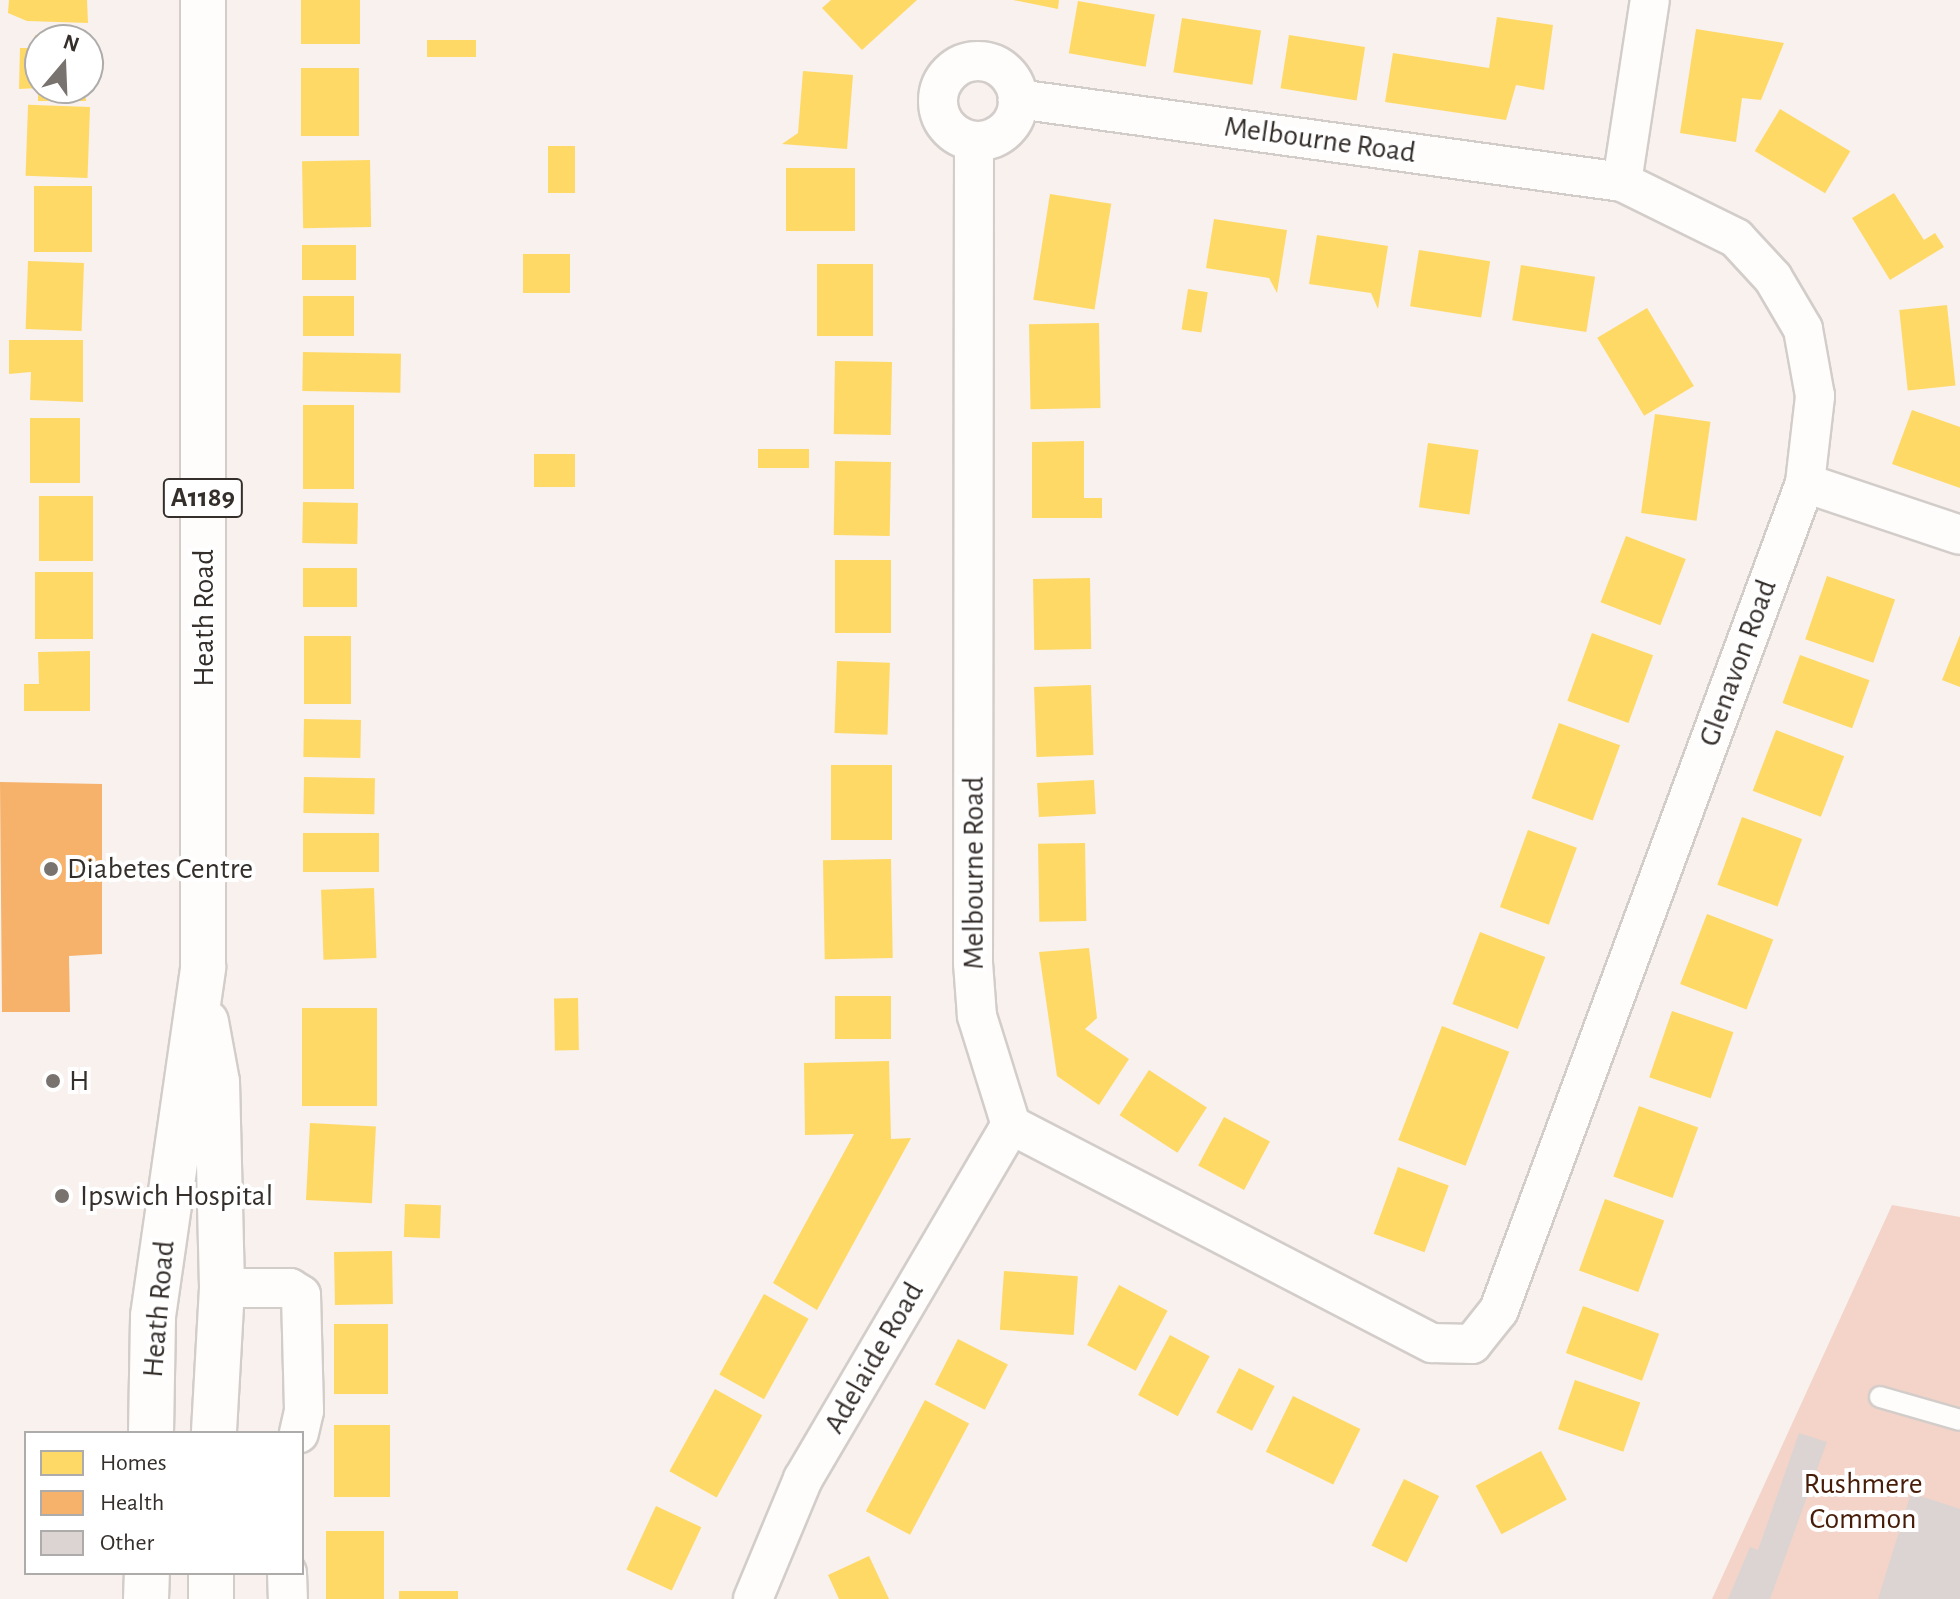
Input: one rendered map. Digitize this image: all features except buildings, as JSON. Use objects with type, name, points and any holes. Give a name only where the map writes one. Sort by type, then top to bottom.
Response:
[{"type":"main road","name":"Heath Road","points":[[151,1431],[153,1316],[201,996],[203,0]]},
{"type":"main road","name":"Heath Road","points":[[201,996],[217,1082],[234,1288],[214,1431]]},
{"type":"main road","points":[[146,1599],[147,1575]]},
{"type":"main road","points":[[211,1575],[211,1599]]},
{"type":"street","points":[[1622,182],[1650,0]]},
{"type":"street","points":[[973,61],[998,67],[1008,75],[1018,99],[1010,125],[988,140],[974,141],[961,138],[942,121],[938,96],[950,73],[973,61]]},
{"type":"street","name":"Melbourne Road","points":[[1018,99],[1622,182]]},
{"type":"street","name":"Melbourne Road","points":[[974,141],[973,963],[977,1016],[1011,1125]]},
{"type":"street","name":"Glenavon Road","points":[[1011,1125],[1432,1343],[1472,1344],[1499,1310],[1805,483],[1815,396],[1803,329],[1773,278],[1736,238],[1622,182]]},
{"type":"street","points":[[1805,483],[1960,535]]},
{"type":"street","name":"Adelaide Road","points":[[753,1599],[803,1479],[1011,1125]]},
{"type":"street","points":[[234,1288],[290,1288],[301,1295],[304,1411],[299,1431]]},
{"type":"street","points":[[287,1575],[288,1599]]},
{"type":"lane","points":[[1880,1397],[1960,1420]]},
{"type":"green space","name":"Rushmere Common","points":[[1892,1205],[1960,1217],[1960,1599],[1712,1599]]},
{"type":"place","name":"Diabetes Centre","points":[[51,869]]},
{"type":"place","name":"H","points":[[53,1081]]},
{"type":"place","name":"Ipswich Hospital","points":[[62,1196]]}]
